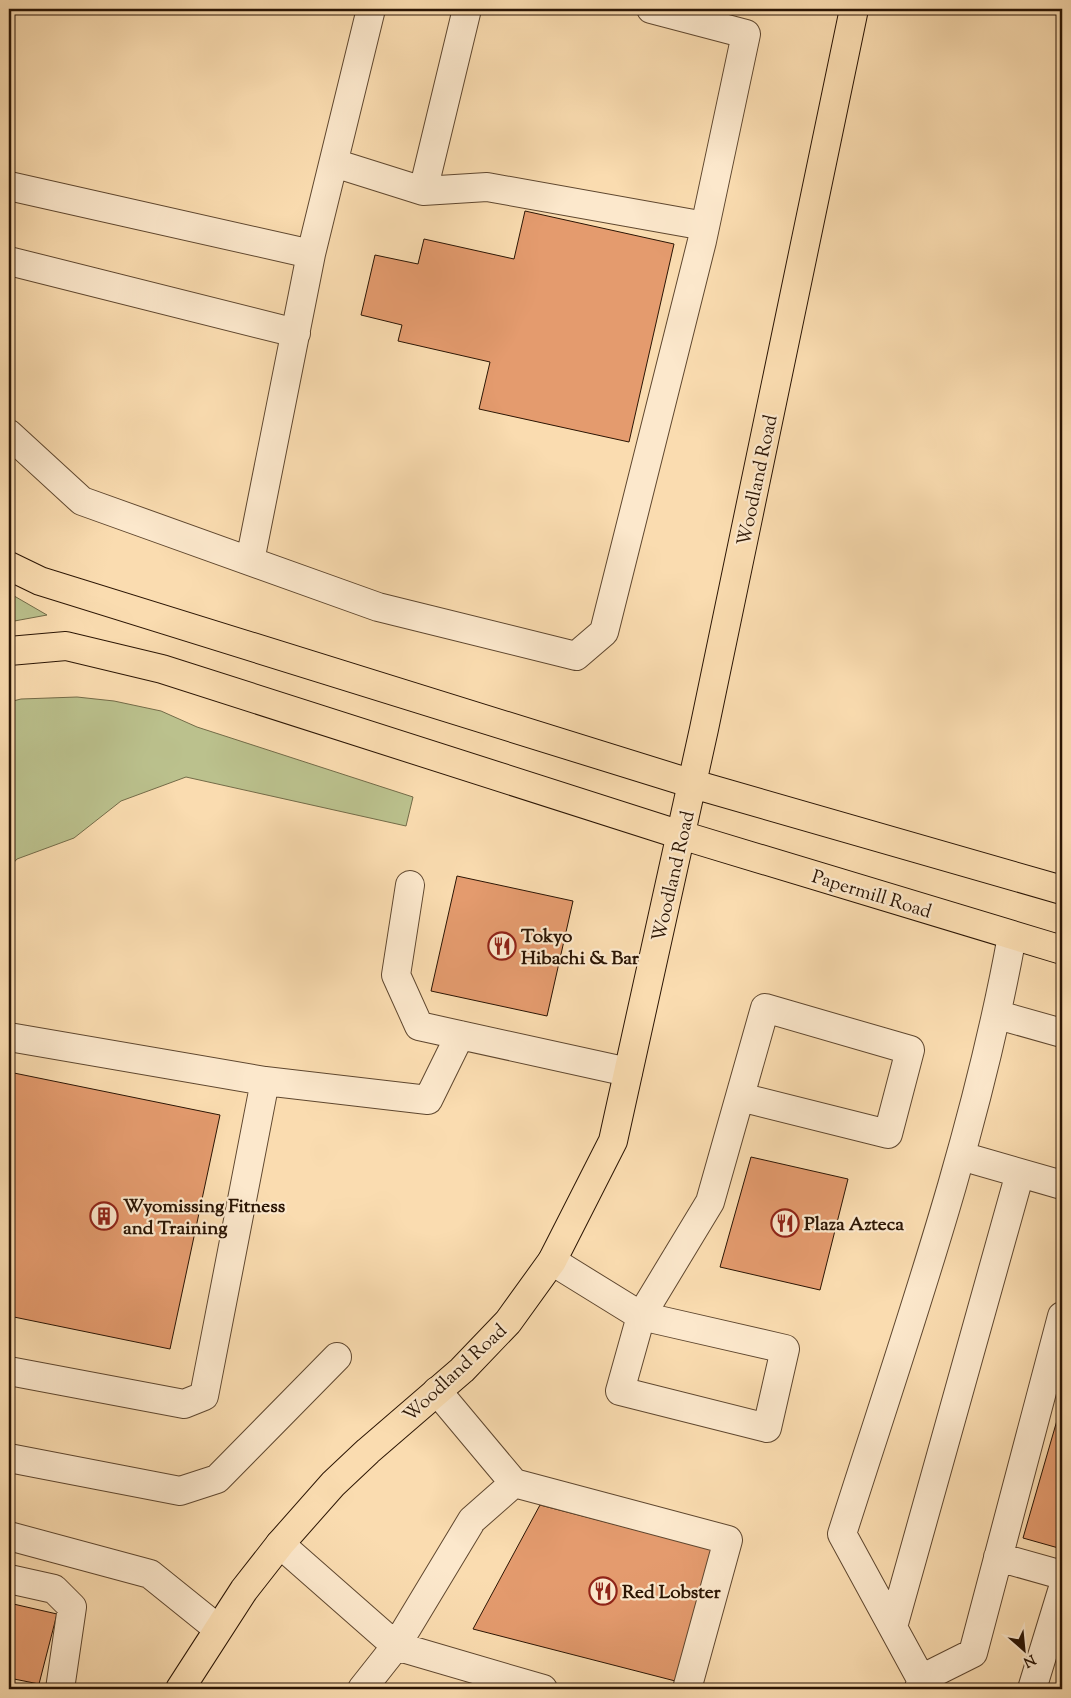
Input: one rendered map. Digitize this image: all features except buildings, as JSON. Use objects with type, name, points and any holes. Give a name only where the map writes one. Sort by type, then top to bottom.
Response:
[{"type":"main road","name":"Woodland Road","points":[[180,1689],[217,1628],[280,1544],[334,1484],[368,1451],[462,1370],[508,1322],[552,1261],[613,1140],[692,784],[854,9]]},
{"type":"main road","points":[[9,566],[40,581],[692,784],[1062,890]]},
{"type":"main road","name":"Papermill Road","points":[[9,651],[66,646],[162,669],[681,835],[1062,950]]},
{"type":"lane","points":[[250,561],[311,254],[371,9]]},
{"type":"lane","points":[[423,191],[467,9]]},
{"type":"lane","points":[[9,434],[82,501],[378,607],[576,656],[604,632],[705,226],[746,34],[651,9]]},
{"type":"lane","points":[[334,163],[423,191],[487,187],[705,226]]},
{"type":"lane","points":[[9,186],[311,254]]},
{"type":"lane","points":[[9,261],[296,333]]},
{"type":"lane","points":[[410,885],[396,975],[419,1026],[628,1072]]},
{"type":"lane","points":[[1012,936],[998,1014],[961,1156],[842,1534],[893,1627],[920,1684],[973,1653],[1062,1316]]},
{"type":"lane","points":[[552,1261],[641,1316],[785,1349],[767,1428],[620,1391],[641,1316],[710,1202],[765,1008],[910,1050],[888,1134],[740,1097]]},
{"type":"lane","points":[[998,1014],[1062,1033]]},
{"type":"lane","points":[[9,1037],[265,1081],[428,1100],[460,1035]]},
{"type":"lane","points":[[9,1370],[184,1404],[204,1396],[265,1081]]},
{"type":"lane","points":[[961,1156],[1062,1185]]},
{"type":"lane","points":[[893,1627],[1020,1173]]},
{"type":"lane","points":[[9,1458],[180,1491],[217,1479],[337,1357]]},
{"type":"lane","points":[[437,1391],[514,1484],[728,1540],[687,1689]]},
{"type":"lane","points":[[362,1689],[396,1646],[472,1520],[514,1484]]},
{"type":"lane","points":[[9,1536],[150,1574],[217,1628]]},
{"type":"lane","points":[[280,1544],[396,1646],[543,1689]]},
{"type":"lane","points":[[998,1557],[1062,1575]]},
{"type":"lane","points":[[9,1579],[54,1590],[72,1607],[60,1689]]},
{"type":"lane","points":[[1032,1689],[1062,1591]]},
{"type":"green space","points":[[9,593],[47,615],[9,622]]},
{"type":"green space","points":[[77,697],[114,701],[161,711],[197,727],[413,797],[406,826],[186,777],[121,801],[74,838],[17,859],[9,868],[9,702],[21,699]]},
{"type":"place","name":"Tokyo Hibachi & Bar","points":[[502,946]]},
{"type":"place","name":"Wyomissing Fitness and Training","points":[[104,1216]]},
{"type":"place","name":"Plaza Azteca","points":[[785,1223]]},
{"type":"place","name":"Red Lobster","points":[[603,1591]]}]
